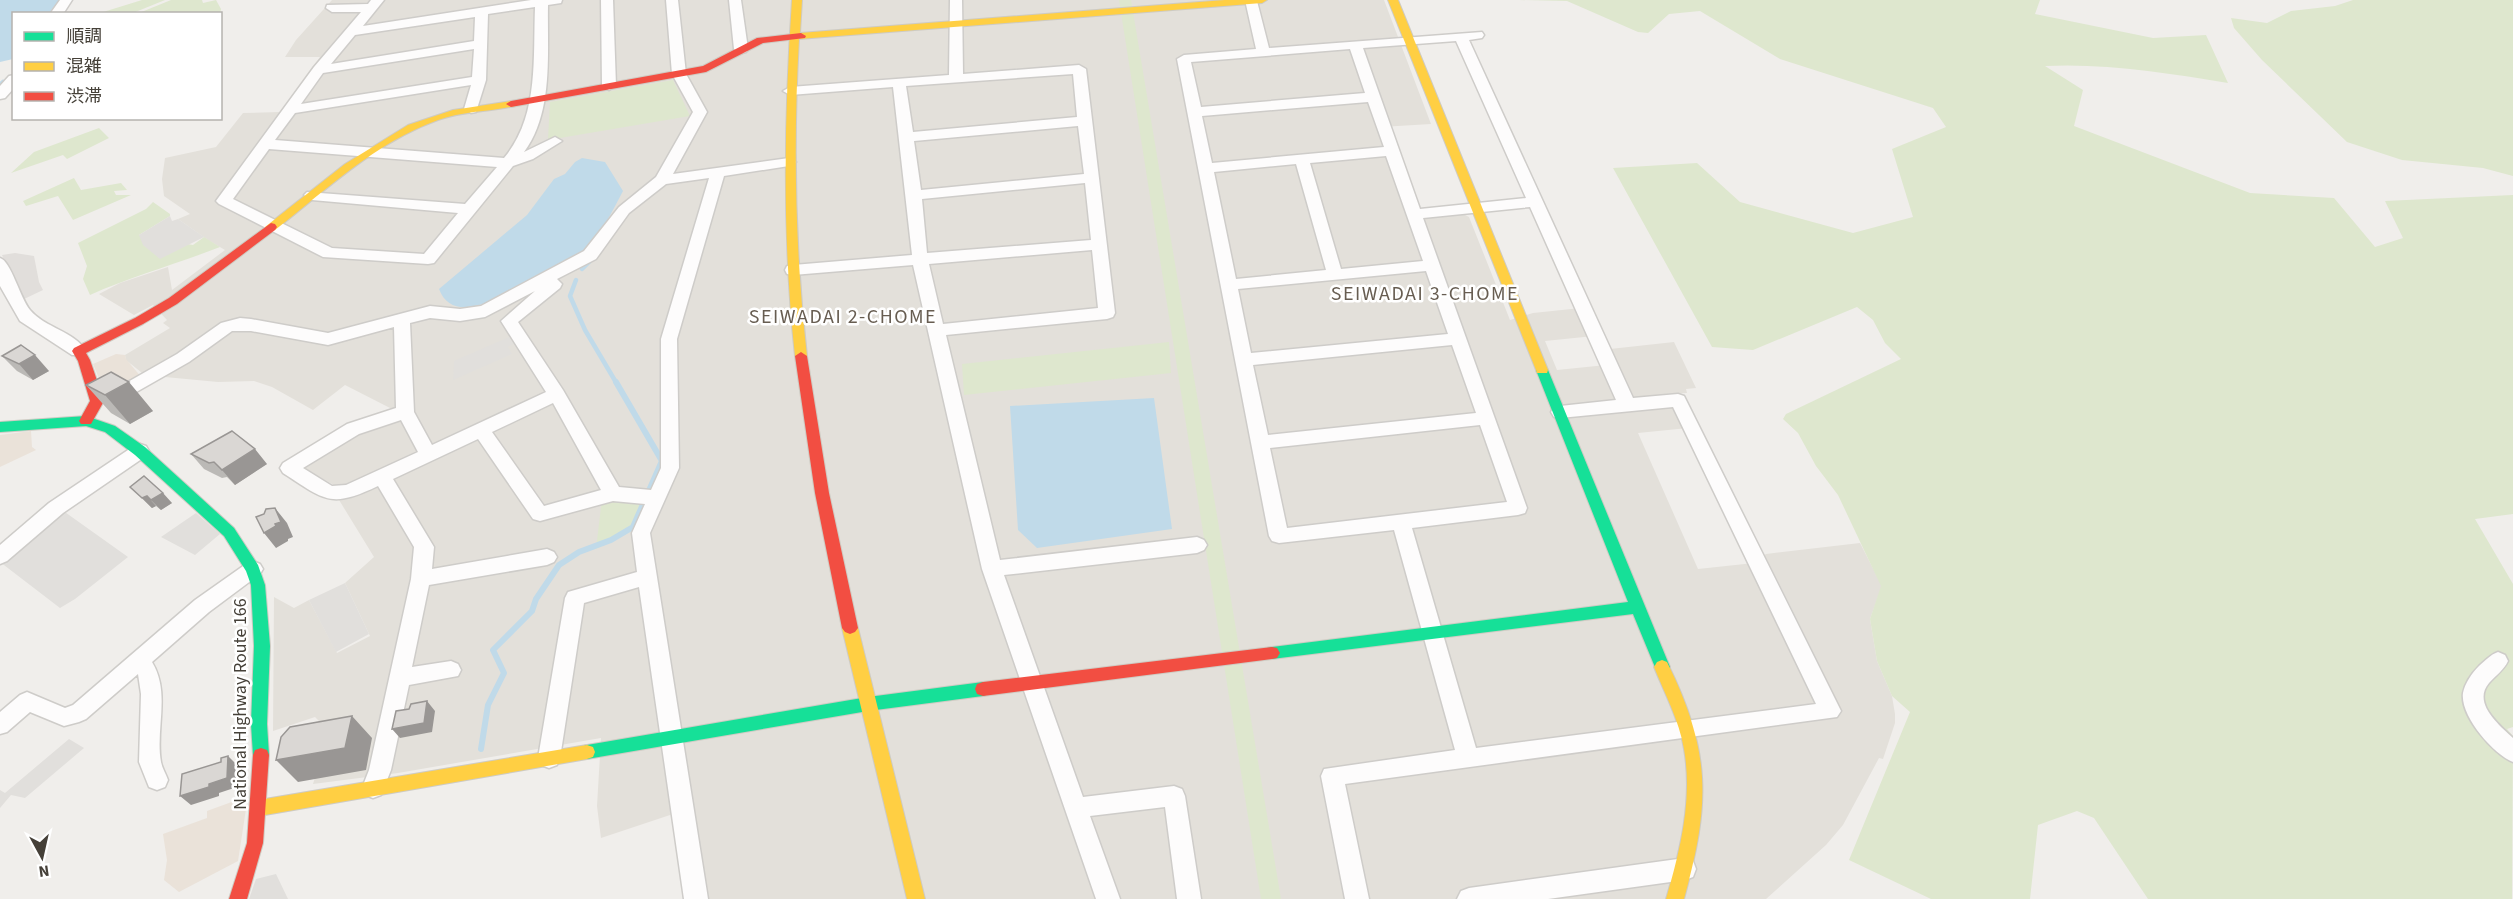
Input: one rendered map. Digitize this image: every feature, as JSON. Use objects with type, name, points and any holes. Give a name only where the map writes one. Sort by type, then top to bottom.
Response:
[{"type":"main road","points":[[797,0],[790,92],[789,162],[793,270],[801,353],[816,461],[836,567],[916,899]]},
{"type":"main road","points":[[86,421],[96,406],[88,373],[78,351],[139,321],[173,301],[369,153],[399,133],[422,122],[471,110],[712,68],[741,49],[762,40],[1256,0]]},
{"type":"main road","points":[[1393,0],[1687,728],[1693,753],[1695,782],[1693,818],[1685,869],[1675,899]]},
{"type":"main road","name":"National Highway Route 166","points":[[0,427],[86,421],[110,429],[140,451],[229,532],[253,569],[258,585],[262,646],[259,808],[255,843],[238,899]]},
{"type":"main road","points":[[259,808],[868,704],[1638,607]]},
{"type":"street","points":[[607,0],[609,86]]},
{"type":"street","points":[[96,406],[183,358],[227,327],[251,324],[328,339],[430,312],[460,315],[485,311],[590,255],[624,210],[662,180],[700,112],[679,74],[672,0]]},
{"type":"street","points":[[735,0],[741,49]]},
{"type":"street","points":[[956,0],[956,78]]},
{"type":"street","points":[[1256,0],[1264,53]]},
{"type":"street","points":[[352,32],[549,1],[537,98],[529,134],[428,259],[329,253],[224,201],[319,70],[375,4]]},
{"type":"street","points":[[332,8],[375,4]]},
{"type":"street","points":[[471,110],[479,80],[482,12]]},
{"type":"street","points":[[1355,45],[1518,508],[1279,536],[1184,59],[1410,40],[1469,36],[1537,202],[1627,405]]},
{"type":"street","points":[[319,70],[480,44]]},
{"type":"street","points":[[790,92],[1079,69],[1083,121],[1107,313],[938,330]]},
{"type":"street","points":[[0,95],[12,80]]},
{"type":"street","points":[[290,111],[479,80]]},
{"type":"street","points":[[899,83],[920,259],[992,569],[1108,899]]},
{"type":"street","points":[[1195,112],[1372,97]]},
{"type":"street","points":[[905,137],[1083,121]]},
{"type":"street","points":[[266,144],[507,163],[528,156],[555,141]]},
{"type":"street","points":[[1206,168],[1392,151]]},
{"type":"street","points":[[1302,160],[1335,275]]},
{"type":"street","points":[[662,180],[789,162]]},
{"type":"street","points":[[696,899],[640,533],[670,468],[669,339],[718,171]]},
{"type":"street","points":[[914,195],[1091,178]]},
{"type":"street","points":[[312,195],[469,209]]},
{"type":"street","points":[[1415,214],[1537,202]]},
{"type":"street","points":[[793,270],[1099,244]]},
{"type":"street","points":[[0,263],[5,285],[28,321],[66,341],[78,351]]},
{"type":"street","points":[[1229,285],[1432,266]]},
{"type":"street","points":[[566,268],[565,274],[559,280],[509,321],[557,394],[613,494]]},
{"type":"street","points":[[402,319],[405,412],[428,454]]},
{"type":"street","points":[[1244,360],[1458,339]]},
{"type":"street","points":[[405,412],[353,429],[289,468],[329,493],[348,492],[557,394]]},
{"type":"street","points":[[1357,899],[1332,776],[1830,711],[1678,400],[1560,412]]},
{"type":"street","points":[[1261,442],[1487,418]]},
{"type":"street","points":[[482,430],[540,514],[613,494],[658,498]]},
{"type":"street","points":[[0,556],[56,508],[140,451]]},
{"type":"street","points":[[373,788],[380,771],[421,579],[424,547],[382,476]]},
{"type":"street","points":[[1401,522],[1468,757]]},
{"type":"street","points":[[992,569],[1197,545]]},
{"type":"street","points":[[421,579],[522,569],[547,557]]},
{"type":"street","points":[[0,725],[27,701],[63,717],[79,713],[141,662],[202,606],[253,569]]},
{"type":"street","points":[[549,758],[575,598],[646,577]]},
{"type":"street","points":[[2498,661],[2477,683],[2473,704],[2485,726],[2513,752]]},
{"type":"street","points":[[141,662],[148,673],[151,694],[150,762],[157,780]]},
{"type":"street","points":[[399,678],[451,669]]},
{"type":"street","points":[[1075,808],[1174,796],[1189,899]]},
{"type":"street","points":[[1469,899],[1685,869]]},
{"type":"shaded area","points":[[332,0],[1384,0],[1431,124],[1381,127],[1412,219],[1461,213],[1469,217],[1510,320],[1533,313],[1581,308],[1594,336],[1545,341],[1557,370],[1616,364],[1610,349],[1674,342],[1696,388],[1686,389],[1687,393],[1664,394],[1668,404],[1680,410],[1688,428],[1638,433],[1698,569],[1754,563],[1766,554],[1860,543],[1882,586],[1870,619],[1877,661],[1892,696],[1895,714],[1895,723],[1883,759],[1879,758],[1843,825],[1826,845],[1766,899],[709,899],[694,807],[601,838],[597,806],[601,738],[398,773],[313,784],[324,747],[326,728],[315,717],[273,731],[274,597],[294,608],[309,600],[337,653],[370,636],[345,583],[374,557],[336,495],[334,485],[303,468],[363,427],[397,415],[392,409],[345,385],[313,410],[272,387],[254,381],[218,382],[165,377],[154,372],[147,377],[126,360],[125,355],[170,328],[163,323],[167,320],[153,305],[134,315],[99,294],[120,283],[168,267],[172,290],[225,250],[178,219],[190,214],[164,196],[162,179],[165,158],[216,147],[243,113],[280,112],[320,57],[285,57],[296,40]]},
{"type":"shaded area","points":[[170,216],[172,221],[178,219],[204,237],[160,259],[143,245],[139,235]]},
{"type":"shaded area","points":[[15,253],[34,256],[39,282],[43,290],[22,300],[2,255]]},
{"type":"shaded area","points":[[509,337],[515,343],[508,347],[512,354],[453,380],[454,361]]},
{"type":"shaded area","points":[[116,354],[125,355],[142,378],[107,397],[93,364]]},
{"type":"shaded area","points":[[31,431],[32,447],[36,450],[0,467],[0,435]]},
{"type":"shaded area","points":[[62,510],[128,557],[60,608],[0,562]]},
{"type":"shaded area","points":[[196,513],[220,534],[195,555],[161,537]]},
{"type":"shaded area","points":[[345,583],[369,634],[336,652],[309,600]]},
{"type":"shaded area","points":[[69,739],[84,748],[25,798],[11,795],[0,808],[0,790],[5,793]]},
{"type":"shaded area","points":[[248,796],[238,861],[179,892],[164,880],[167,860],[163,834],[207,818],[207,811]]},
{"type":"shaded area","points":[[276,874],[288,899],[249,899],[256,879]]},
{"type":"green space","points":[[142,0],[165,0],[135,12],[103,12]]},
{"type":"green space","points":[[171,0],[202,0],[203,3],[216,0],[221,9],[220,12],[141,12]]},
{"type":"green space","points":[[1119,0],[1131,0],[1281,899],[1261,899]]},
{"type":"green space","points":[[1519,0],[2040,0],[2035,14],[2153,38],[2206,35],[2228,83],[2113,67],[2045,66],[2083,90],[2074,126],[2250,193],[2334,198],[2375,247],[2403,238],[2385,201],[2513,195],[2513,514],[2475,519],[2513,584],[2513,727],[2507,729],[2513,736],[2512,899],[2148,899],[2094,818],[2077,811],[2038,825],[2030,899],[1931,899],[1849,860],[1910,712],[1892,696],[1877,661],[1870,619],[1881,586],[1838,495],[1816,466],[1798,433],[1783,419],[1786,414],[1901,359],[1885,343],[1873,320],[1857,307],[1753,350],[1712,347],[1613,168],[1697,163],[1740,202],[1853,233],[1913,217],[1892,149],[1946,127],[1933,108],[1780,59],[1700,11],[1669,14],[1648,33],[1638,32],[1567,1]]},
{"type":"green space","points":[[2353,0],[2513,0],[2513,176],[2483,168],[2402,160],[2347,142],[2262,60],[2234,28],[2231,18],[2267,23],[2291,11],[2335,6]]},
{"type":"green space","points":[[673,80],[690,116],[548,140],[550,102]]},
{"type":"green space","points":[[99,128],[109,138],[67,159],[63,155],[11,173],[34,152]]},
{"type":"green space","points":[[74,178],[81,190],[121,183],[127,190],[114,191],[116,195],[131,195],[73,220],[58,196],[26,206],[23,201]]},
{"type":"green space","points":[[153,202],[170,216],[139,235],[193,245],[204,237],[220,247],[90,295],[83,279],[87,266],[78,243],[146,209]]},
{"type":"green space","points":[[1169,342],[1171,373],[964,395],[962,364]]},
{"type":"green space","points":[[602,499],[649,501],[636,529],[596,549]]},
{"type":"water","points":[[0,0],[60,0],[50,12],[12,12],[12,59],[0,62]]},
{"type":"water","points":[[582,158],[605,162],[623,191],[591,244],[571,260],[542,273],[503,296],[472,307],[458,307],[447,301],[439,289],[527,215],[554,179],[565,174],[575,162]]},
{"type":"water","points":[[1154,398],[1172,529],[1037,548],[1018,530],[1010,406]]},
{"type":"building","points":[[21,345],[35,355],[19,364],[2,356]]},
{"type":"building","points":[[111,372],[129,382],[105,395],[86,385]]},
{"type":"building","points":[[232,431],[255,449],[222,470],[214,462],[209,463],[191,454]]},
{"type":"building","points":[[144,476],[163,493],[151,500],[147,496],[142,498],[130,487]]},
{"type":"building","points":[[275,508],[281,522],[264,533],[256,517],[264,514],[266,509]]},
{"type":"building","points":[[427,701],[424,723],[392,729],[396,711],[409,709],[411,704]]},
{"type":"building","points":[[352,716],[345,748],[276,760],[281,737],[290,727]]},
{"type":"building","points":[[228,756],[227,778],[209,784],[209,787],[180,796],[182,774],[221,762],[221,758]]},
{"type":"waterway","points":[[0,85],[3,82]]},
{"type":"waterway","points":[[582,269],[590,261]]},
{"type":"waterway","points":[[576,280],[570,296],[585,330],[617,384]]},
{"type":"waterway","points":[[481,749],[488,705],[504,673],[493,650],[532,611],[536,599],[559,565],[579,552],[611,540],[633,527],[662,461],[616,382]]},
{"type":"traffic: fast","points":[[1542,370],[1662,667]]},
{"type":"traffic: fast","points":[[0,427],[86,421],[110,429],[140,451],[229,532],[253,569],[258,585],[262,646],[259,724],[261,755]]},
{"type":"traffic: fast","points":[[1272,653],[1638,607]]},
{"type":"traffic: fast","points":[[587,752],[868,704],[983,689]]},
{"type":"traffic: slow","points":[[797,0],[790,178],[793,267],[801,356]]},
{"type":"traffic: slow","points":[[801,36],[1262,0]]},
{"type":"traffic: slow","points":[[1393,0],[1542,370]]},
{"type":"traffic: slow","points":[[271,227],[349,166],[412,127],[453,113],[511,104]]},
{"type":"traffic: slow","points":[[850,628],[916,899]]},
{"type":"traffic: slow","points":[[1662,667],[1684,719],[1695,769],[1691,835],[1675,899]]},
{"type":"traffic: slow","points":[[259,808],[587,752]]},
{"type":"traffic: jam","points":[[511,104],[706,69],[761,40],[801,36]]},
{"type":"traffic: jam","points":[[86,421],[97,401],[84,360],[78,351],[139,321],[173,301],[271,227]]},
{"type":"traffic: jam","points":[[801,356],[822,493],[850,628]]},
{"type":"traffic: jam","points":[[983,689],[1272,653]]},
{"type":"traffic: jam","points":[[238,899],[255,843],[261,755]]},
{"type":"district","name":"SEIWADAI 3-CHOME","points":[[1425,294]]},
{"type":"district","name":"SEIWADAI 2-CHOME","points":[[843,317]]}]
